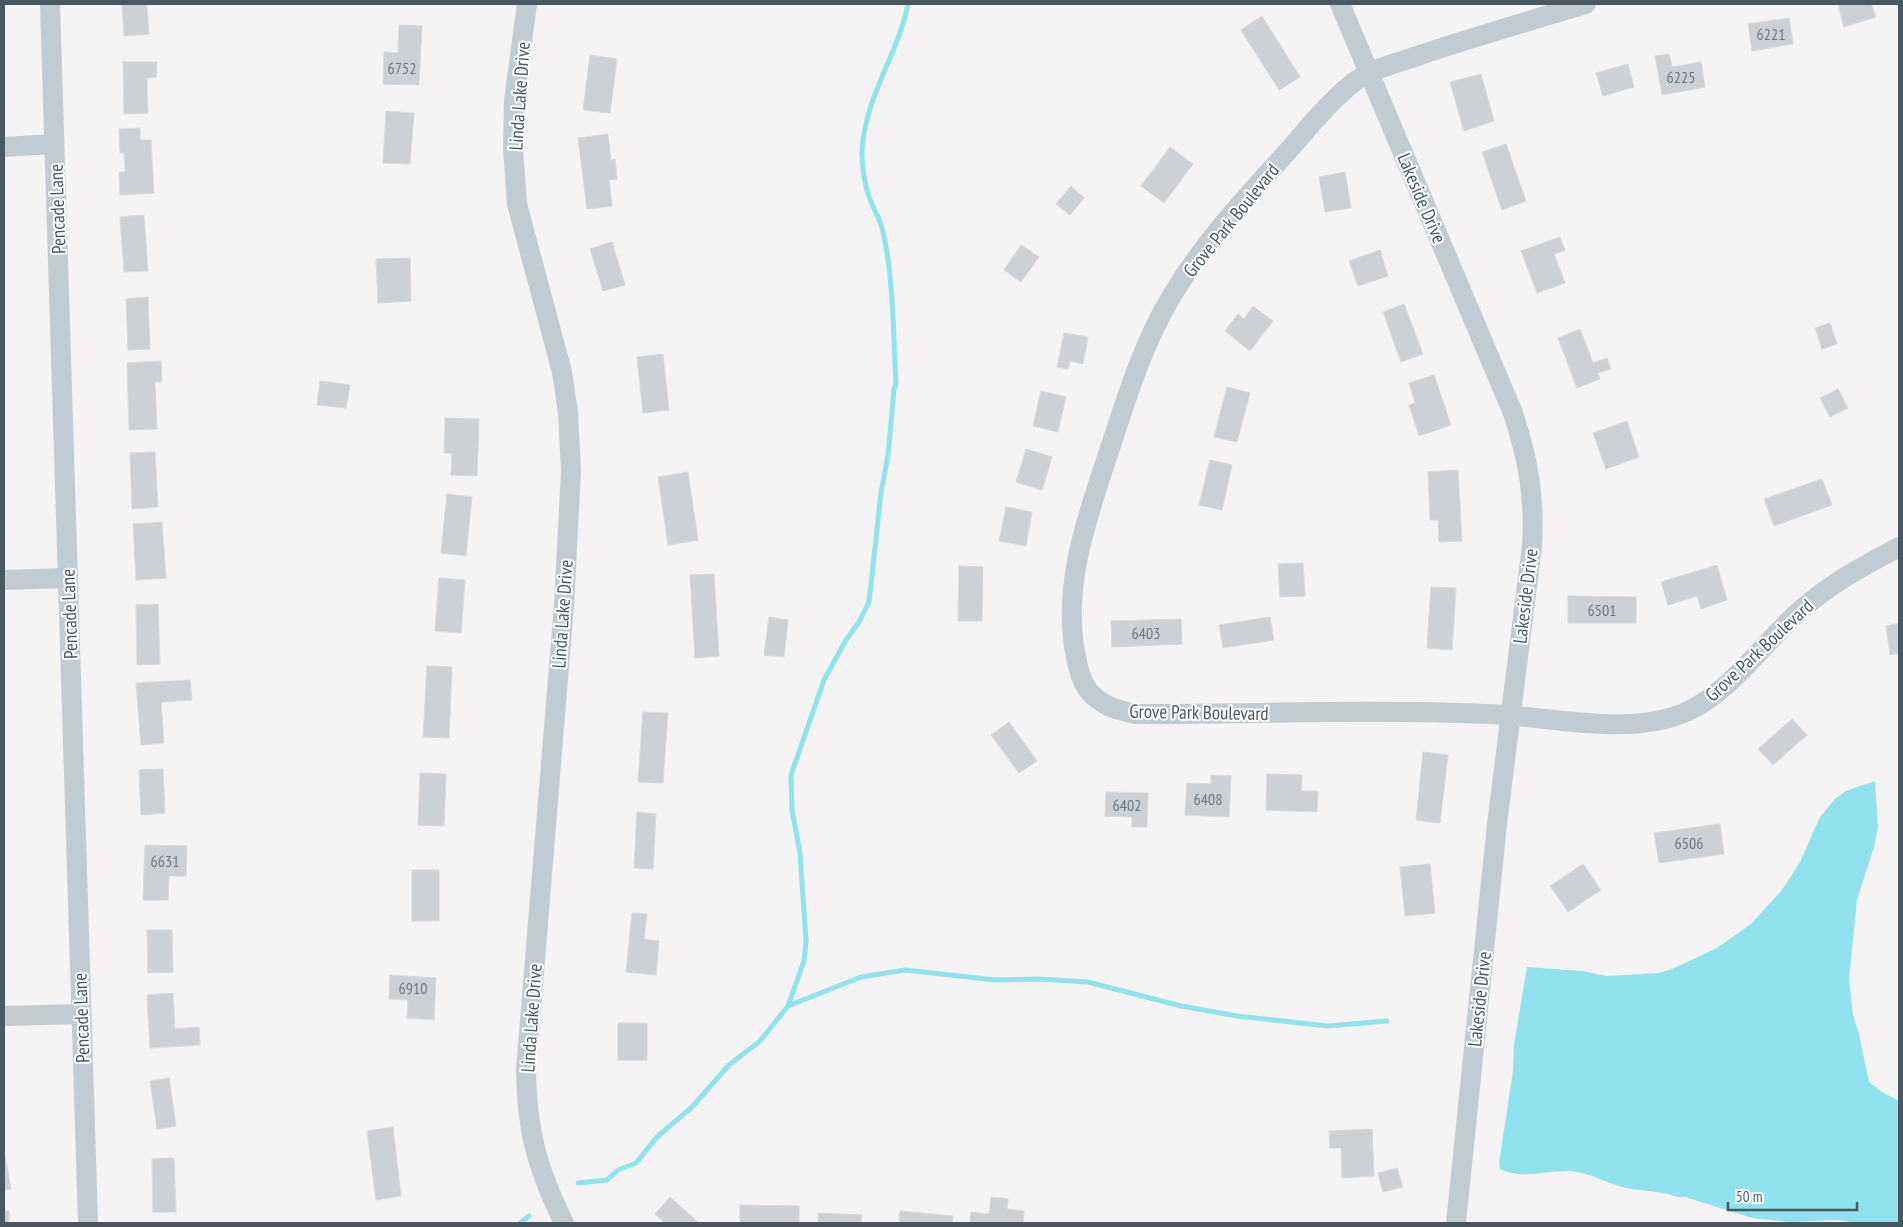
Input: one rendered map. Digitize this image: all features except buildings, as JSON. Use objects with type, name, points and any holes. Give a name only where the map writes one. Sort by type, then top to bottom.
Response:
[{"type":"street","name":"Pencade Lane","points":[[50,4],[88,1223]]},
{"type":"street","name":"Linda Lake Drive","points":[[527,4],[514,100],[513,148],[517,204],[562,372],[568,412],[572,471],[561,635],[526,1070],[526,1106],[536,1159],[547,1188],[564,1223]]},
{"type":"street","name":"Lakeside Drive","points":[[1340,4],[1513,413],[1531,480],[1534,509],[1532,546],[1495,842],[1456,1223]]},
{"type":"street","name":"Grove Park Boulevard","points":[[1586,4],[1485,34],[1356,80],[1337,97],[1235,208],[1201,252],[1152,332],[1124,404],[1095,494],[1077,559],[1071,616],[1079,674],[1087,688],[1098,700],[1114,710],[1136,714],[1402,713],[1511,716],[1595,723],[1637,723],[1686,712],[1717,692],[1794,616],[1822,592],[1853,571],[1899,547]]},
{"type":"street","points":[[4,147],[54,144]]},
{"type":"street","points":[[4,580],[68,578]]},
{"type":"street","points":[[4,1016],[81,1014]]},
{"type":"water","points":[[1875,781],[1878,827],[1874,847],[1857,900],[1849,978],[1853,1015],[1869,1082],[1899,1101],[1899,1223],[1858,1223],[1838,1220],[1789,1222],[1752,1218],[1685,1197],[1632,1189],[1577,1172],[1560,1171],[1517,1174],[1500,1169],[1499,1163],[1513,1071],[1514,1045],[1527,967],[1582,971],[1608,976],[1659,973],[1717,948],[1751,924],[1782,890],[1800,862],[1820,817],[1835,799],[1846,791]]},
{"type":"waterway","points":[[578,1183],[607,1180],[618,1170],[636,1163],[657,1137],[692,1107],[729,1065],[760,1041],[788,1006],[804,961],[806,941],[800,853],[792,810],[791,775],[824,680],[869,602],[896,384],[887,251],[882,226],[867,190],[862,152],[864,132],[869,113],[897,41],[908,4]]},
{"type":"waterway","points":[[788,1006],[861,977],[905,970],[995,980],[1040,979],[1088,982],[1181,1006],[1237,1016],[1328,1026],[1387,1021]]},
{"type":"waterway","points":[[520,1223],[529,1216]]}]
